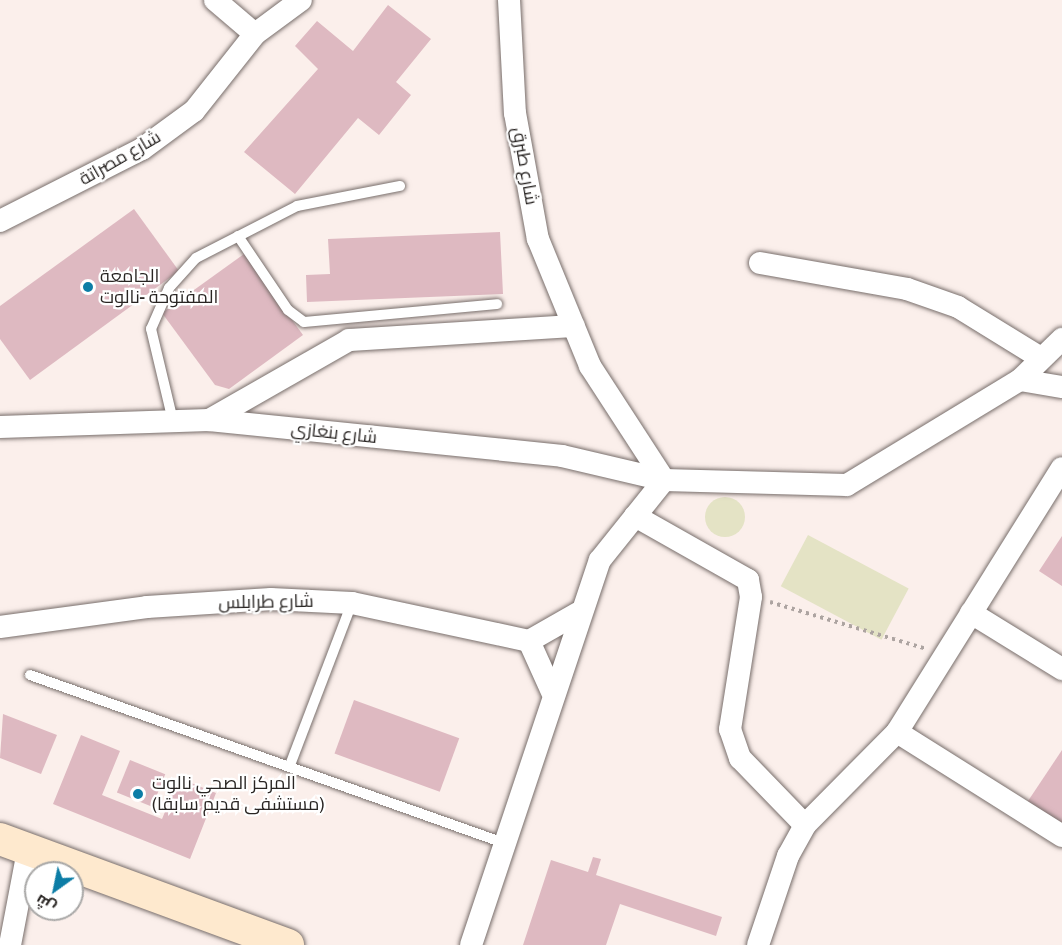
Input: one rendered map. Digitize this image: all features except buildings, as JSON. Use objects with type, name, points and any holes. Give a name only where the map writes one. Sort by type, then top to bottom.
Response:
[{"type":"street","points":[[215,0],[255,34]]},
{"type":"street","name":"شارع مصراتة","points":[[0,221],[142,150],[194,111],[255,34],[301,0]]},
{"type":"street","name":"شارع طبرق","points":[[509,0],[515,113],[538,239],[590,366],[664,480]]},
{"type":"street","points":[[760,263],[907,289],[958,307],[1041,358]]},
{"type":"street","points":[[209,420],[349,340],[574,326]]},
{"type":"street","name":"شارع بنغازي","points":[[0,427],[209,420],[562,456],[664,480],[847,485],[1020,380],[1062,339]]},
{"type":"street","points":[[1020,380],[1062,387]]},
{"type":"street","points":[[758,945],[788,856],[805,825],[897,732],[1062,468]]},
{"type":"street","points":[[471,945],[578,613],[600,560],[664,480]]},
{"type":"street","points":[[635,516],[732,566],[748,580],[751,597],[730,729],[740,758],[805,825]]},
{"type":"street","name":"شارع طرابلس","points":[[0,627],[169,606],[271,599],[352,603],[529,641]]},
{"type":"street","points":[[552,692],[529,641],[578,613]]},
{"type":"street","points":[[971,613],[1062,669]]},
{"type":"street","points":[[897,732],[1062,836]]},
{"type":"street","points":[[10,945],[14,845],[288,945]]},
{"type":"lane","points":[[173,421],[151,329],[169,288],[189,265],[238,236],[297,206],[400,186]]},
{"type":"lane","points":[[238,236],[288,310],[304,322],[497,303]]},
{"type":"lane","points":[[290,765],[352,603]]},
{"type":"lane","points":[[30,675],[290,765],[504,843]]},
{"type":"path","points":[[751,597],[945,655]]},
{"type":"green space","points":[[725,497],[739,503],[745,517],[739,531],[725,537],[711,531],[705,517],[711,503]]},
{"type":"green space","points":[[808,535],[909,589],[881,640],[781,586]]},
{"type":"place","name":"الجامعة المفتوحة -نالوت","points":[[88,287]]},
{"type":"place","name":"المركز الصحي نالوت (مستشفى قديم سابقا)","points":[[138,794]]}]
